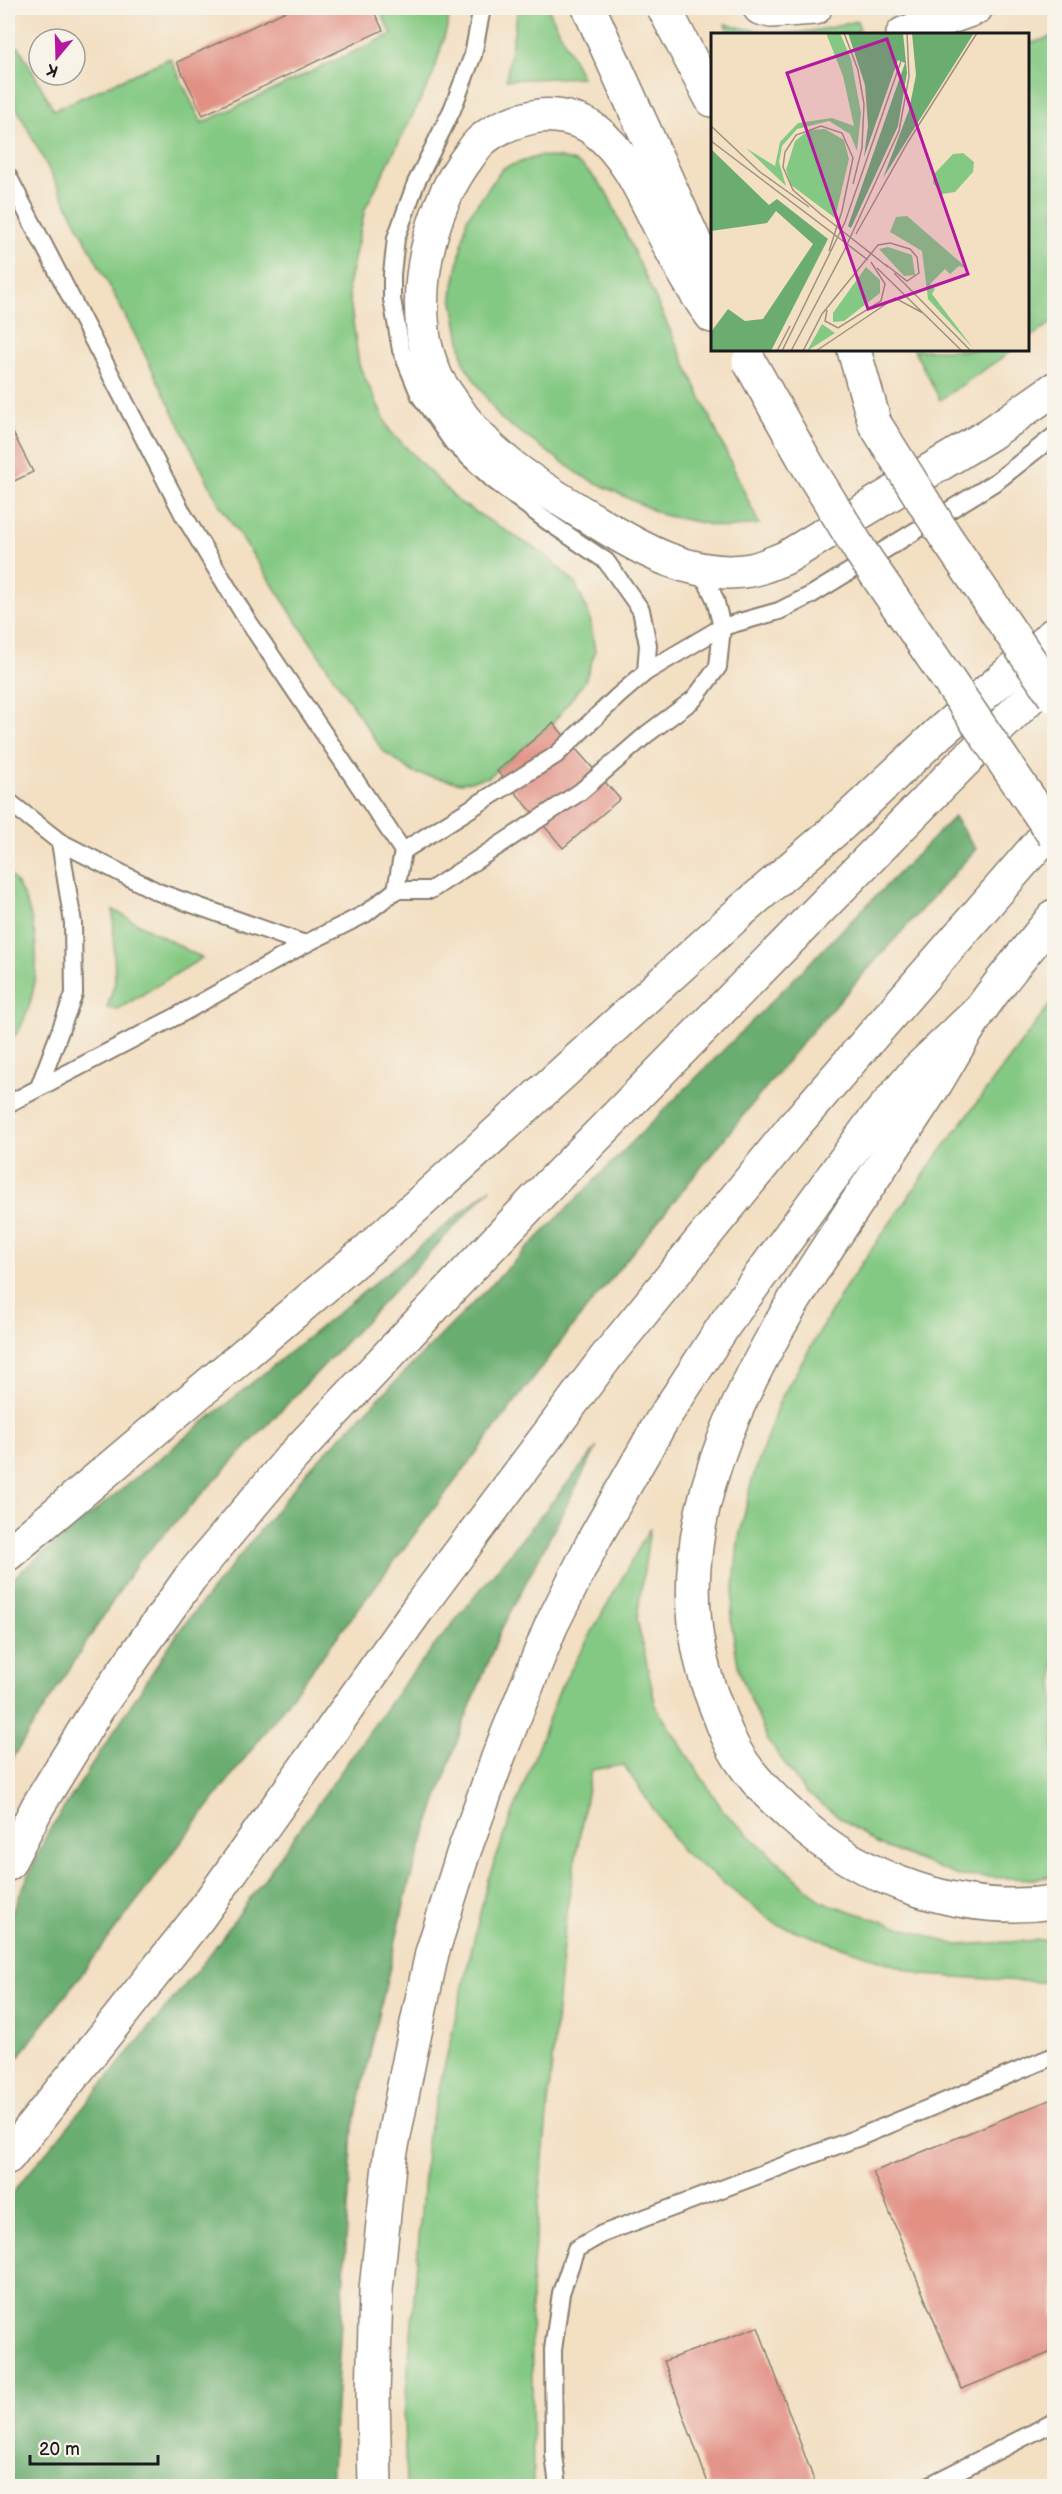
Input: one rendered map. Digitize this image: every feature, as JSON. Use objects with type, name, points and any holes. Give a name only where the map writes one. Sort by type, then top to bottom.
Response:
[{"type":"main road","points":[[589,8],[711,278]]},
{"type":"main road","points":[[664,8],[711,98]]},
{"type":"main road","points":[[760,8],[771,11],[815,8]]},
{"type":"main road","points":[[906,33],[976,8]]},
{"type":"main road","points":[[711,315],[662,232],[640,185],[619,154],[595,130],[568,119],[546,114],[504,126],[480,140],[446,192],[432,238],[423,280],[423,331],[438,380],[463,420],[487,448],[530,482],[637,547],[682,564],[723,571],[752,570],[785,558],[990,434],[1054,389]]},
{"type":"main road","points":[[838,351],[875,424],[945,536],[1054,696]]},
{"type":"main road","points":[[854,351],[875,424]]},
{"type":"main road","points":[[744,353],[808,466],[861,552],[1054,835]]},
{"type":"main road","points":[[8,1554],[369,1249],[740,912],[842,824],[939,733],[1054,634]]},
{"type":"main road","points":[[8,1864],[38,1806],[98,1708],[190,1578],[292,1457],[565,1169],[959,767],[1054,674]]},
{"type":"main road","points":[[8,2157],[199,1917],[422,1603],[607,1356],[795,1125],[1054,826]]},
{"type":"main road","points":[[1054,916],[981,1009],[785,1315],[750,1379],[727,1431],[710,1479],[700,1528],[693,1584],[694,1634],[707,1683],[731,1744],[763,1789],[806,1829],[855,1862],[910,1888],[971,1902],[1033,1905],[1054,1902]]},
{"type":"main road","points":[[375,2487],[373,2395],[376,2290],[390,2156],[410,2056],[432,1953],[463,1854],[499,1755],[551,1626],[594,1538],[656,1432],[725,1324],[871,1124],[918,1069],[981,1009]]},
{"type":"lane","points":[[482,8],[473,55],[452,110],[416,183],[396,238],[392,299],[401,350],[420,396],[453,443],[493,480],[547,521],[606,561],[641,610],[648,645],[646,672]]},
{"type":"lane","points":[[8,176],[183,514],[246,618],[403,851],[396,890]]},
{"type":"lane","points":[[403,851],[556,755],[646,672],[722,627],[779,611],[811,595],[997,481],[1054,436]]},
{"type":"lane","points":[[8,1104],[365,914],[396,890],[431,890],[580,792],[647,734],[694,699],[718,667],[722,627],[715,599],[700,568]]},
{"type":"lane","points":[[8,801],[60,842],[158,892],[305,944]]},
{"type":"lane","points":[[39,1087],[74,994],[73,923],[60,842]]},
{"type":"lane","points":[[558,2487],[554,2455],[554,2350],[561,2293],[576,2249],[602,2234],[857,2138],[1054,2056]]},
{"type":"lane","points":[[928,2487],[1054,2422]]},
{"type":"green space","points":[[378,8],[451,8],[433,75],[365,209],[348,286],[359,365],[390,431],[459,502],[544,554],[575,583],[590,617],[595,652],[585,681],[553,723],[489,777],[461,783],[414,773],[382,750],[219,504],[134,333],[8,91],[8,45],[19,47],[27,61],[27,87],[41,87],[54,110],[170,58],[202,123],[392,34]]},
{"type":"green space","points":[[518,8],[548,8],[582,77],[506,80]]},
{"type":"green space","points":[[857,21],[860,29],[854,33],[791,33]]},
{"type":"green space","points":[[725,24],[760,31],[791,33],[730,33]]},
{"type":"green space","points":[[1054,36],[1054,321],[1029,338],[1029,44]]},
{"type":"green space","points":[[539,156],[564,159],[579,164],[607,193],[759,524],[726,528],[663,515],[582,476],[500,418],[464,364],[452,296],[467,218],[503,168]]},
{"type":"green space","points":[[915,351],[1012,351],[940,400]]},
{"type":"green space","points":[[954,817],[976,849],[805,1039],[568,1332],[8,2071],[8,1921],[47,1834],[179,1631],[310,1468]]},
{"type":"green space","points":[[8,872],[19,888],[33,924],[36,965],[30,1004],[22,1025],[8,1045]]},
{"type":"green space","points":[[113,910],[202,958],[117,1010],[107,1008],[115,982]]},
{"type":"green space","points":[[1054,999],[1054,1876],[1033,1879],[959,1876],[877,1844],[805,1792],[767,1739],[739,1671],[731,1622],[738,1542],[752,1480],[780,1400],[846,1286],[932,1163]]},
{"type":"green space","points":[[491,1188],[138,1562],[8,1765],[8,1582]]},
{"type":"green space","points":[[597,1447],[501,1630],[462,1727],[409,1883],[353,2129],[331,2486],[8,2486],[8,2198],[208,1957],[404,1683]]},
{"type":"green space","points":[[650,1528],[637,1619],[656,1707],[724,1812],[822,1902],[957,1945],[1054,1939],[1054,1983],[923,1975],[776,1924],[681,1850],[624,1765],[591,1770],[566,1914],[531,2286],[533,2486],[406,2486],[404,2418],[427,2140],[488,1879],[560,1689]]},
{"type":"building","points":[[292,8],[372,8],[383,30],[203,115],[177,62]]},
{"type":"building","points":[[8,423],[33,472],[8,484]]},
{"type":"building","points":[[553,723],[620,799],[563,848],[497,771]]},
{"type":"building","points":[[1054,2098],[1054,2351],[962,2389],[873,2172]]},
{"type":"building","points":[[758,2327],[816,2486],[709,2486],[664,2361]]}]
